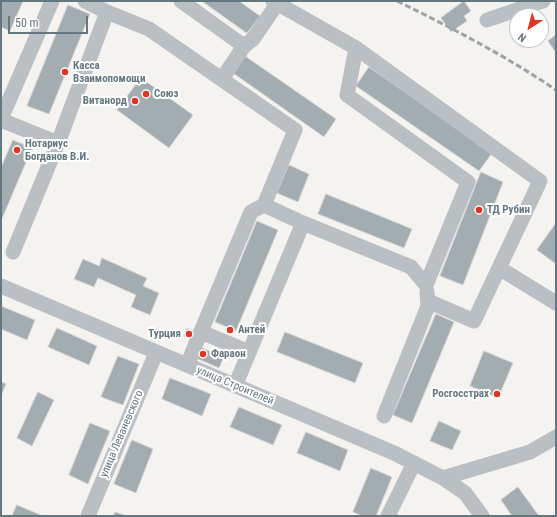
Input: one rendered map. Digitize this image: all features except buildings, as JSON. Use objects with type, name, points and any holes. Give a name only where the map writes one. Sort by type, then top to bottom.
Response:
[{"type":"street","points":[[52,1],[1,119],[58,143]]},
{"type":"street","points":[[84,1],[149,29],[295,130],[264,205],[250,212],[187,365]]},
{"type":"street","points":[[181,1],[244,46]]},
{"type":"street","points":[[486,20],[543,1]]},
{"type":"street","points":[[222,79],[244,46],[253,39],[275,2],[356,48],[540,181],[474,321],[428,301]]},
{"type":"street","points":[[13,252],[58,143],[107,12]]},
{"type":"street","points":[[356,48],[347,95],[468,182],[426,285],[428,306],[384,416]]},
{"type":"street","points":[[264,205],[303,223],[411,267],[426,285]]},
{"type":"street","points":[[235,386],[303,223]]},
{"type":"street","points":[[498,268],[556,303]]},
{"type":"street","name":"улица Строителей","points":[[1,286],[394,453],[443,478],[465,493],[482,516]]},
{"type":"street","points":[[201,332],[250,352]]},
{"type":"street","name":"улица Леваневского","points":[[88,516],[156,353]]},
{"type":"street","points":[[443,478],[530,452],[556,437]]},
{"type":"street","points":[[388,516],[414,463]]},
{"type":"railway","points":[[397,1],[478,43],[556,90]]},
{"type":"place","name":"Касса Взаимопомощи","points":[[65,72]]},
{"type":"place","name":"Союз","points":[[146,94]]},
{"type":"place","name":"Витанорд","points":[[135,101]]},
{"type":"place","name":"Нотариус Богданов В.И.","points":[[17,150]]},
{"type":"place","name":"ТД Рубин","points":[[479,210]]},
{"type":"place","name":"Антей","points":[[230,330]]},
{"type":"place","name":"Турция","points":[[189,334]]},
{"type":"place","name":"Фараон","points":[[203,354]]},
{"type":"place","name":"Росгосстрах","points":[[497,394]]}]
